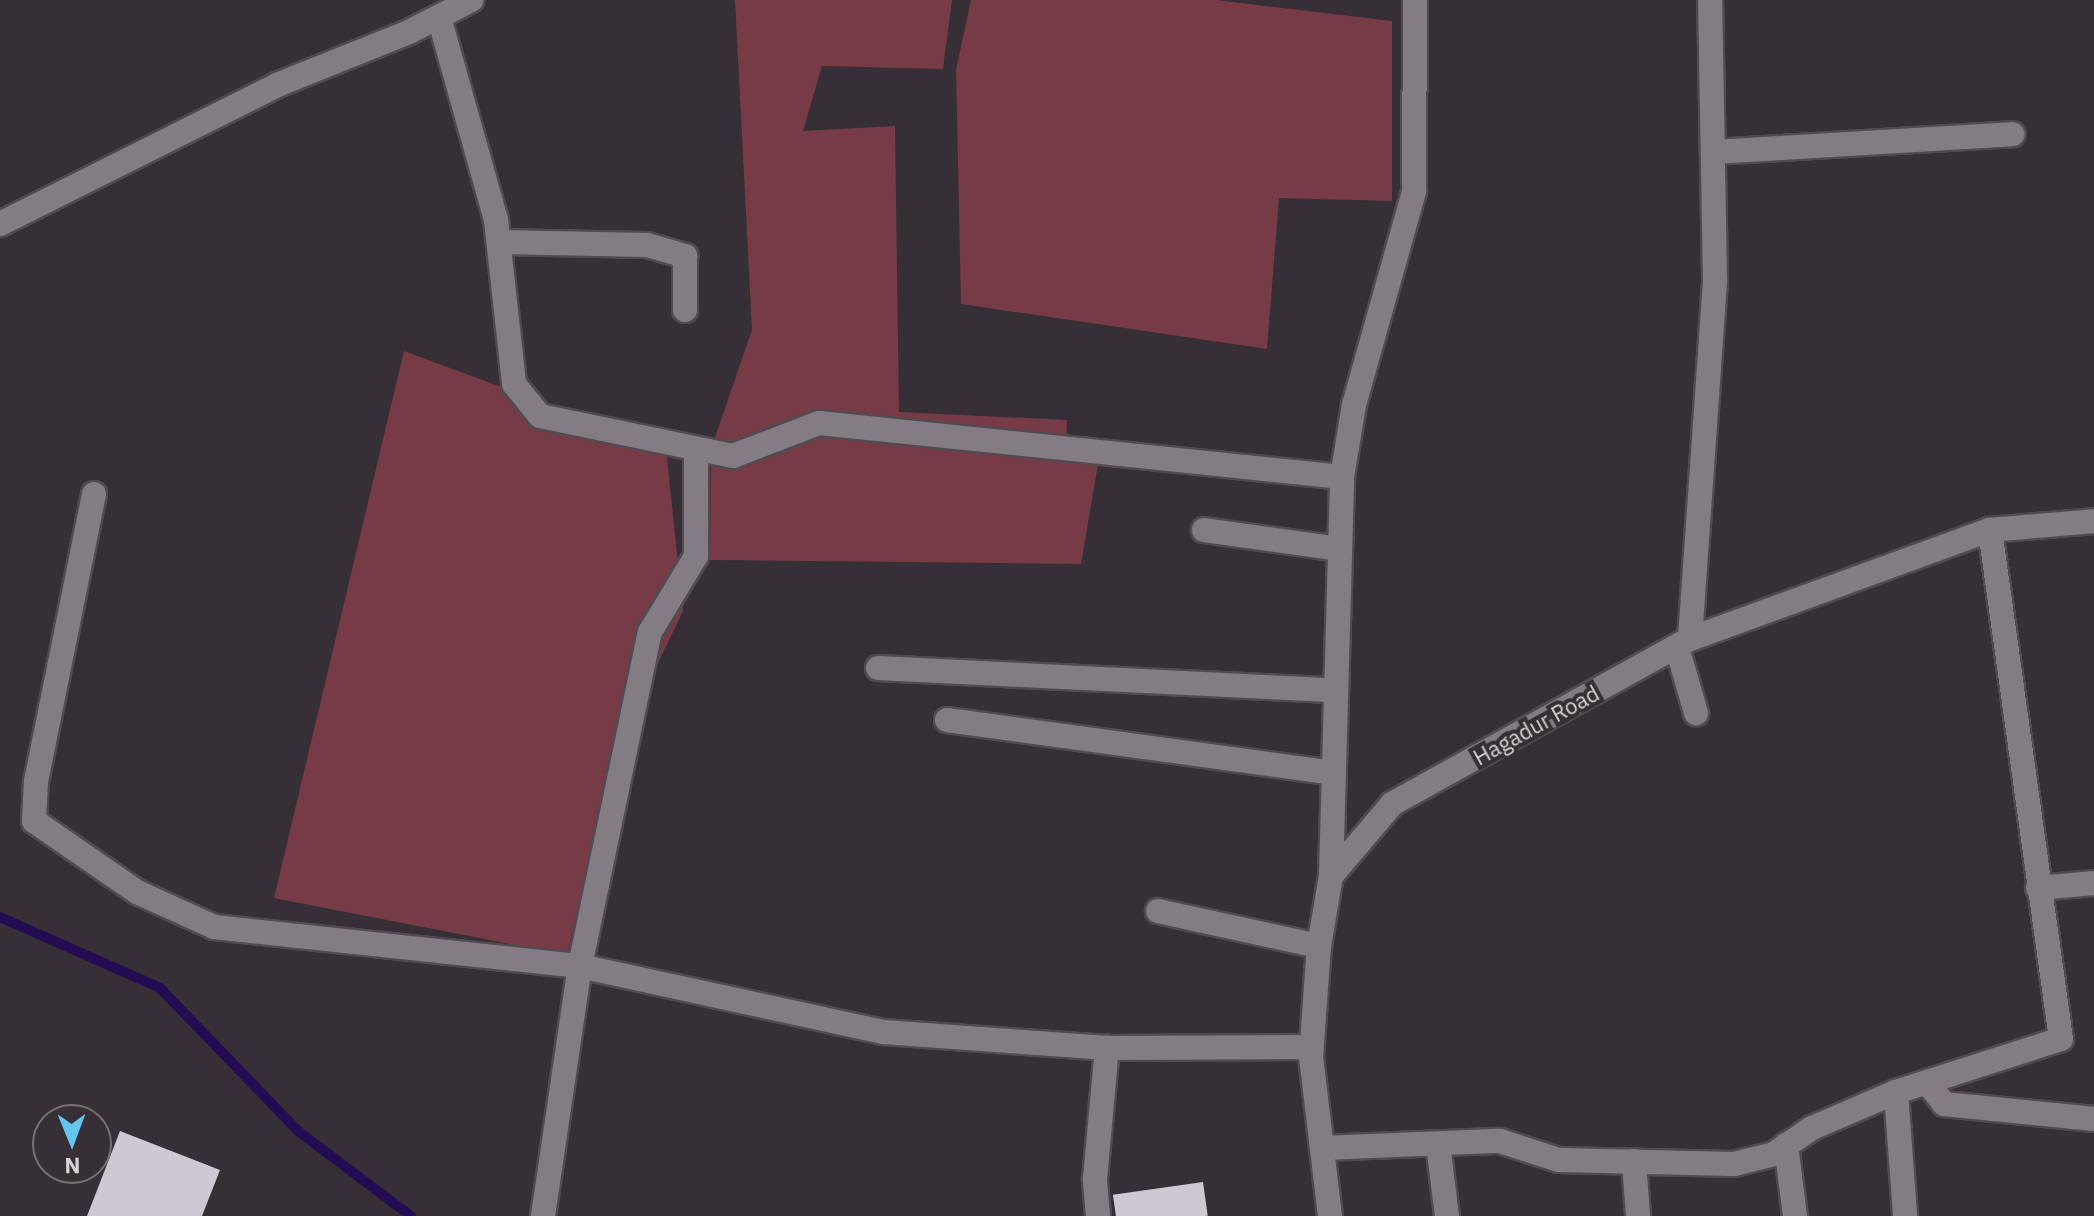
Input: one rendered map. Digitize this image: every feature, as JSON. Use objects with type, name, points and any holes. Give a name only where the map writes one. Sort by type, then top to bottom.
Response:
[{"type":"street","points":[[0,224],[277,85],[439,17],[471,0]]},
{"type":"street","points":[[1330,1216],[1311,1047],[1319,946],[1331,876],[1342,477],[1354,405],[1414,191],[1415,0]]},
{"type":"street","points":[[1696,713],[1684,643],[1715,280],[1710,0]]},
{"type":"street","points":[[439,17],[499,242],[514,384],[523,401],[540,416],[733,456],[819,423],[1342,477]]},
{"type":"street","points":[[1713,152],[2012,134]]},
{"type":"street","points":[[499,242],[647,245],[685,256],[685,310]]},
{"type":"street","points":[[543,1216],[580,966],[650,632],[696,556],[696,450]]},
{"type":"street","points":[[94,494],[36,781],[34,821],[137,892],[214,927],[580,966],[883,1032],[1107,1048],[1311,1047]]},
{"type":"street","name":"Hagadur Road","points":[[1331,876],[1392,804],[1684,643],[1990,530],[2094,521]]},
{"type":"street","points":[[1204,530],[1340,549]]},
{"type":"street","points":[[1322,1148],[1500,1141],[1559,1160],[1734,1164],[1786,1145],[1896,1092],[2061,1039],[1990,530]]},
{"type":"street","points":[[878,668],[1335,690]]},
{"type":"street","points":[[947,720],[1333,773]]},
{"type":"street","points":[[2038,888],[2094,883]]},
{"type":"street","points":[[1158,911],[1319,946]]},
{"type":"street","points":[[1098,1216],[1095,1179],[1107,1048]]},
{"type":"street","points":[[1927,1082],[1944,1104],[2094,1119]]},
{"type":"street","points":[[1896,1092],[1905,1216]]},
{"type":"street","points":[[1438,1144],[1447,1216]]},
{"type":"street","points":[[1786,1145],[1795,1216]]},
{"type":"street","points":[[1634,1161],[1638,1216]]},
{"type":"shaded area","points":[[735,0],[952,0],[943,69],[822,66],[803,131],[895,126],[899,412],[1067,420],[1066,457],[1099,458],[1081,564],[710,560],[711,449],[752,330]]},
{"type":"shaded area","points":[[971,0],[1216,0],[1392,21],[1392,201],[1279,198],[1267,349],[961,304],[956,70]]},
{"type":"shaded area","points":[[404,351],[666,448],[683,611],[614,755],[567,955],[274,898]]},
{"type":"building","points":[[120,1131],[220,1170],[202,1216],[87,1216],[99,1184],[112,1184],[112,1152]]},
{"type":"building","points":[[1203,1182],[1208,1216],[1116,1216],[1113,1195]]},
{"type":"waterway","points":[[0,917],[160,988],[298,1131],[411,1216]]}]
